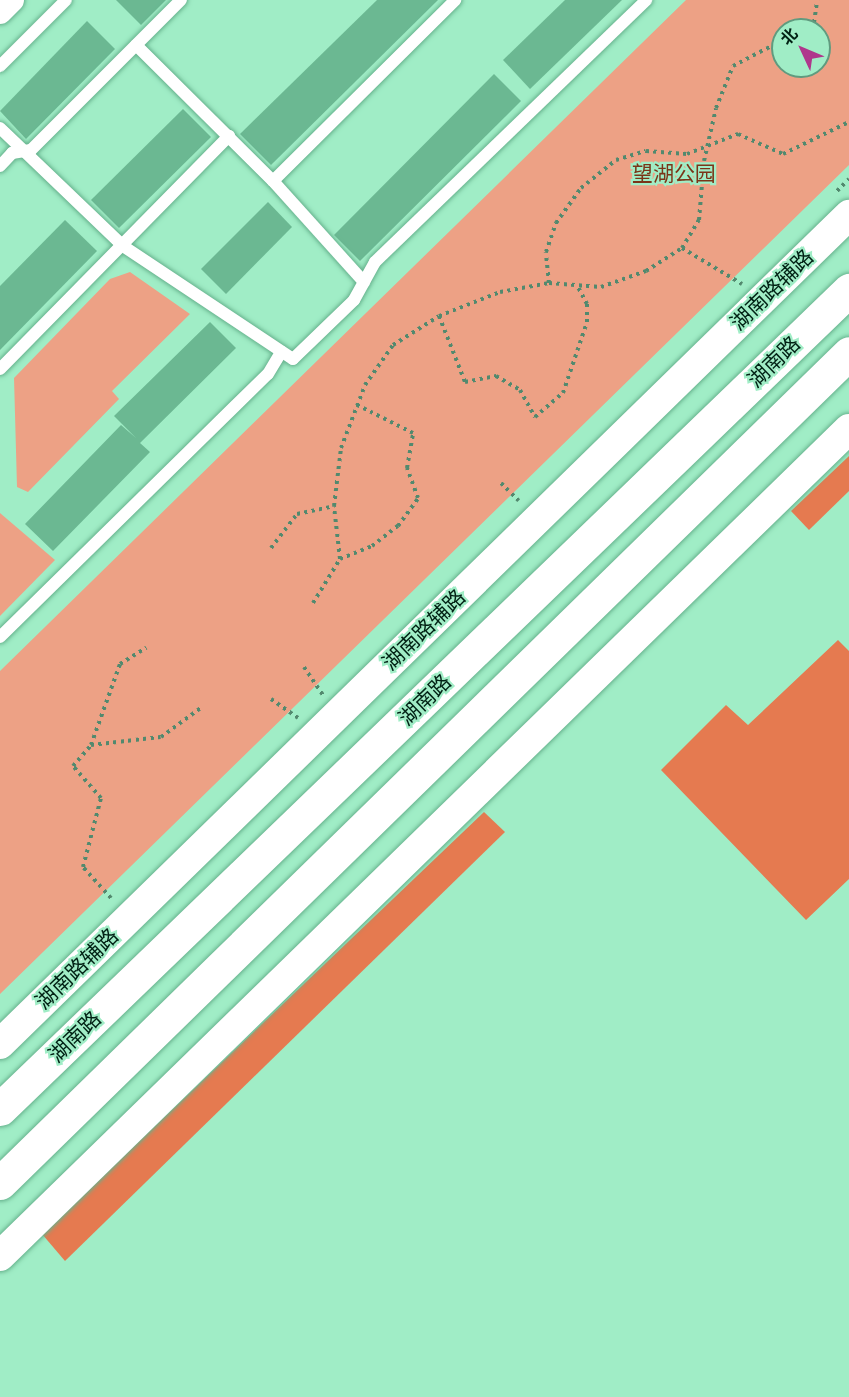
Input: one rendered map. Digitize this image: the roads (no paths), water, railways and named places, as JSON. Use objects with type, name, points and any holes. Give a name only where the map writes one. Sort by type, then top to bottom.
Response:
[{"type":"main road","name":"湖南路","points":[[0,1109],[849,290]]},
{"type":"main road","points":[[0,1183],[849,353]]},
{"type":"street","points":[[0,12],[12,0]]},
{"type":"street","name":"湖南路辅路","points":[[0,1044],[849,215]]},
{"type":"street","points":[[0,1256],[849,429]]},
{"type":"lane","points":[[0,66],[66,0]]},
{"type":"lane","points":[[0,166],[12,153],[25,152],[181,0]]},
{"type":"lane","points":[[273,181],[455,0]]},
{"type":"lane","points":[[0,128],[123,246],[293,359],[354,300],[375,262],[646,0]]},
{"type":"lane","points":[[136,45],[273,181],[364,282]]},
{"type":"lane","points":[[0,369],[229,136]]},
{"type":"lane","points":[[0,637],[268,374],[281,352]]},
{"type":"park label","name":"望湖公园","points":[[674,174]]}]
